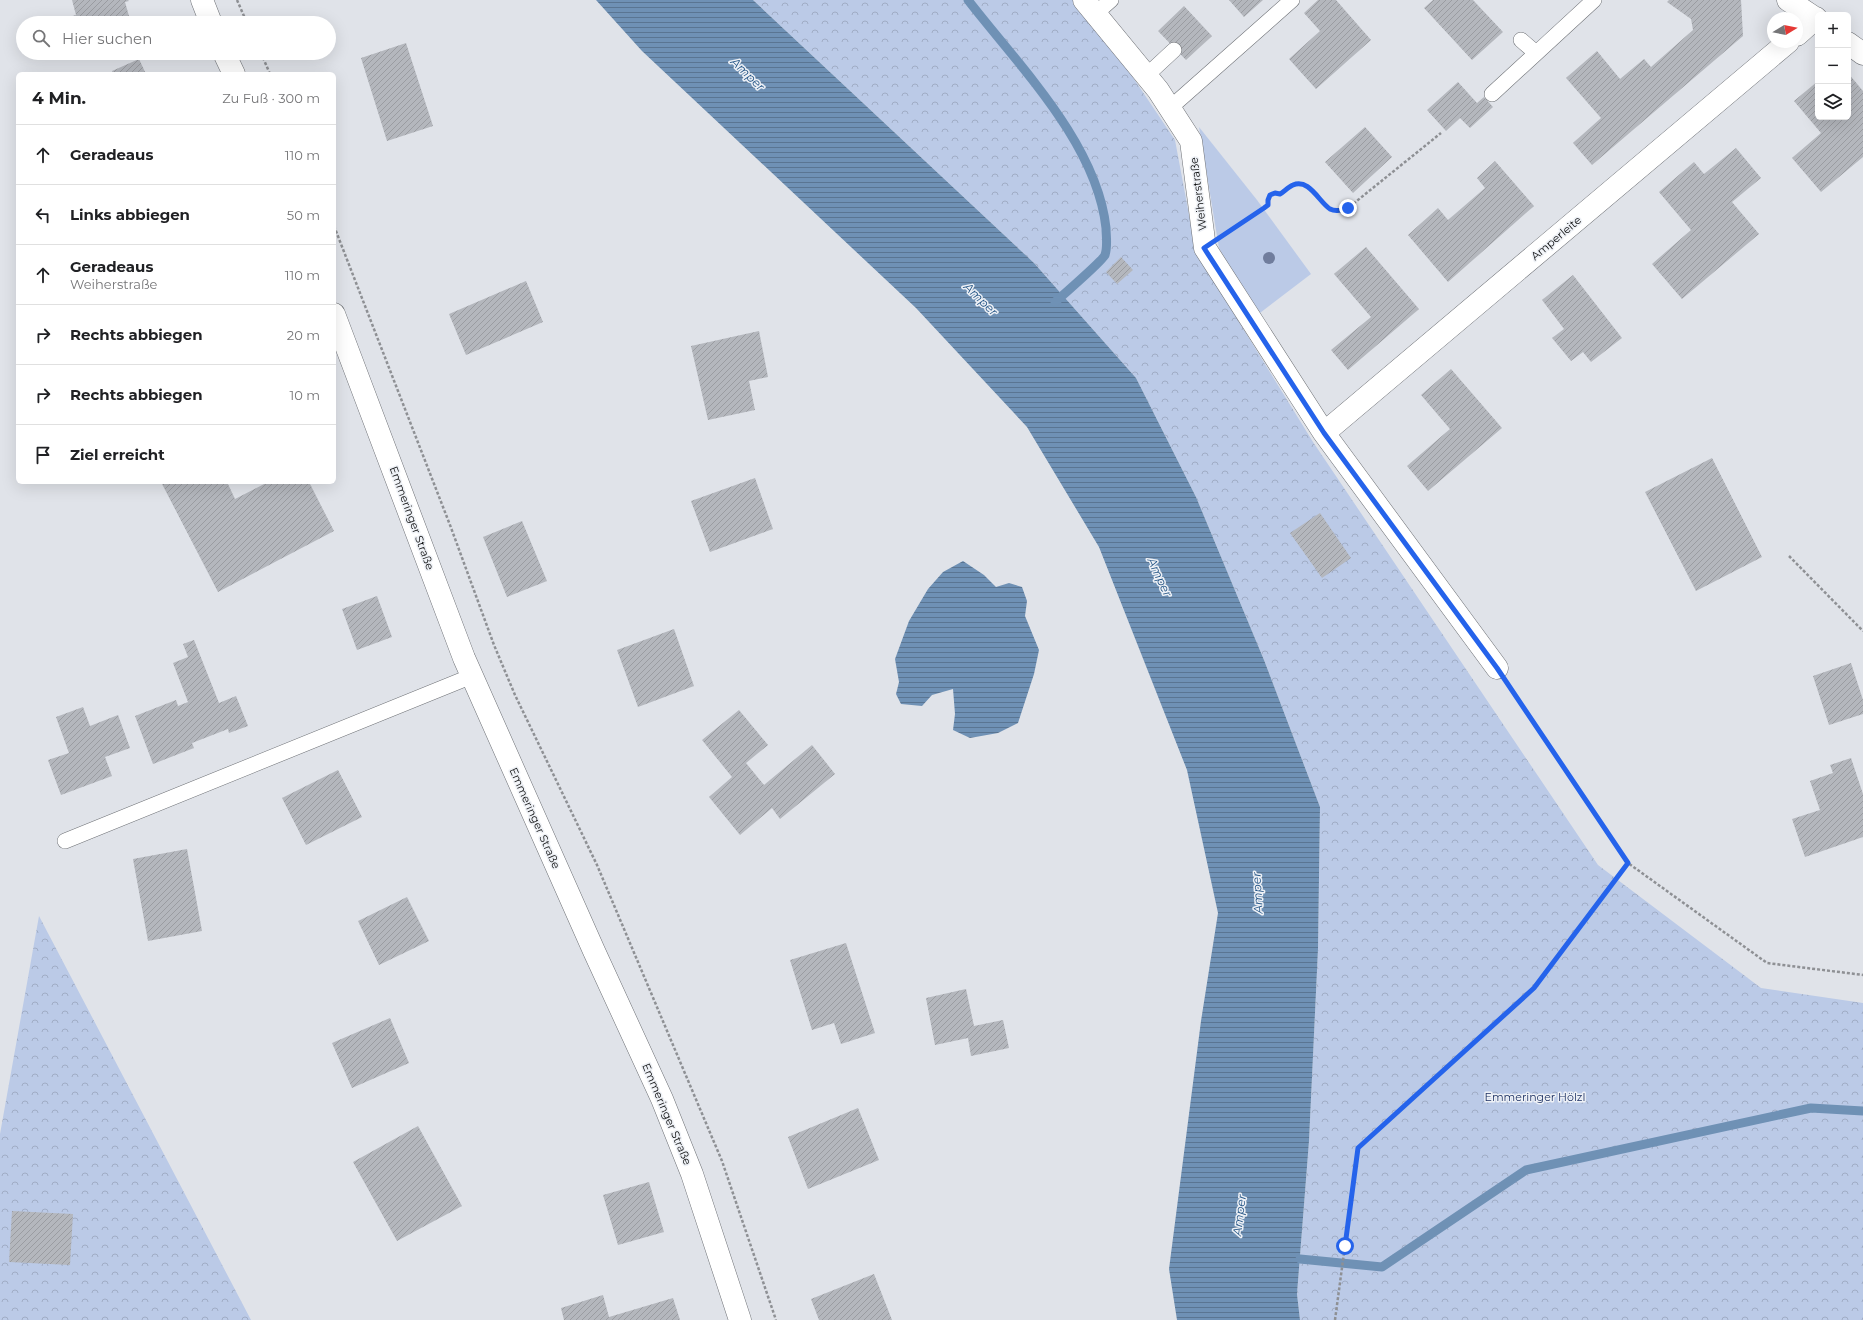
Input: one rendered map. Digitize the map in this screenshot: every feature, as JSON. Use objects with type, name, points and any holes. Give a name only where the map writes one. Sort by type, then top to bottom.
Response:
[{"type":"street","points":[[202,0],[209,16]]},
{"type":"street","points":[[1788,0],[1815,18]]},
{"type":"street","name":"Weiherstraße","points":[[1089,7],[1146,76],[1170,108],[1191,141],[1204,248],[1324,433],[1497,668]]},
{"type":"street","points":[[1803,30],[1815,21]]},
{"type":"street","points":[[1851,44],[1863,54]]},
{"type":"street","name":"Amperleite","points":[[1324,433],[1781,48]]},
{"type":"street","points":[[227,60],[233,72]]},
{"type":"street","name":"Emmeringer Straße","points":[[336,319],[472,676],[594,951],[662,1099],[692,1174],[740,1320]]},
{"type":"lane","points":[[1089,7],[1111,0]]},
{"type":"lane","points":[[1170,108],[1292,0]]},
{"type":"lane","points":[[1492,94],[1594,0]]},
{"type":"lane","points":[[1521,40],[1536,53]]},
{"type":"lane","points":[[1146,76],[1174,50]]},
{"type":"lane","points":[[65,841],[472,676]]},
{"type":"path","points":[[237,0],[244,16]]},
{"type":"path","points":[[264,60],[269,72]]},
{"type":"path","points":[[1204,248],[1268,205],[1270,195],[1275,193],[1280,194],[1293,185],[1301,183],[1307,186],[1330,209],[1338,211],[1348,208],[1441,133]]},
{"type":"path","points":[[336,231],[450,525],[494,645],[515,695],[597,865],[722,1161],[776,1320]]},
{"type":"path","points":[[1788,556],[1863,631]]},
{"type":"path","points":[[1497,668],[1628,863],[1767,963],[1863,975]]},
{"type":"path","points":[[1335,1320],[1358,1148],[1534,988],[1628,863]]},
{"type":"green space","name":"Emmeringer Hölzl","points":[[753,0],[1081,0],[1175,140],[1196,252],[1313,442],[1598,865],[1761,988],[1863,1003],[1863,1320],[1300,1320],[1297,1294],[1309,1141],[1318,949],[1320,807],[1264,660],[1196,497],[1136,378],[1034,263]]},
{"type":"green space","points":[[1199,127],[1257,200],[1311,274],[1256,316],[1219,248]]},
{"type":"green space","points":[[39,916],[251,1320],[0,1320],[0,1134]]},
{"type":"water","name":"Amper","points":[[596,0],[753,0],[1034,263],[1136,378],[1196,497],[1264,660],[1320,807],[1318,949],[1309,1141],[1297,1294],[1300,1320],[1177,1320],[1169,1269],[1201,1021],[1218,913],[1187,770],[1099,547],[1027,427],[916,308],[642,51]]},
{"type":"water","points":[[963,561],[984,575],[996,587],[1009,583],[1022,587],[1027,601],[1025,616],[1039,650],[1034,674],[1018,723],[998,733],[970,738],[953,730],[955,714],[953,689],[932,695],[922,706],[901,704],[896,694],[899,682],[895,659],[909,621],[928,589],[943,572]]},
{"type":"building","points":[[72,0],[129,1],[125,2],[129,16],[72,16],[76,15]]},
{"type":"building","points":[[1229,0],[1263,0],[1244,17]]},
{"type":"building","points":[[1318,0],[1336,0],[1371,40],[1316,89],[1289,59],[1320,31],[1304,13]]},
{"type":"building","points":[[1433,0],[1473,0],[1503,32],[1472,60],[1424,8]]},
{"type":"building","points":[[1669,0],[1741,0],[1743,36],[1592,165],[1573,143],[1601,118],[1566,78],[1597,51],[1620,79],[1644,59],[1651,67],[1693,30],[1691,19],[1667,2]]},
{"type":"building","points":[[1184,6],[1212,36],[1186,60],[1158,31]]},
{"type":"building","points":[[406,43],[433,126],[387,141],[361,58]]},
{"type":"building","points":[[139,60],[145,72],[112,72]]},
{"type":"building","points":[[1851,77],[1863,91],[1863,157],[1821,192],[1792,158],[1821,133],[1794,101],[1815,84],[1815,120],[1851,120]]},
{"type":"building","points":[[1458,82],[1477,103],[1484,97],[1493,107],[1470,128],[1460,118],[1446,131],[1427,110]]},
{"type":"building","points":[[1365,127],[1392,157],[1353,193],[1325,162]]},
{"type":"building","points":[[1736,148],[1761,178],[1732,202],[1759,234],[1682,299],[1652,264],[1691,230],[1659,192],[1694,162],[1704,174]]},
{"type":"building","points":[[1495,161],[1534,206],[1448,282],[1408,235],[1438,208],[1448,220],[1485,188],[1477,178]]},
{"type":"building","points":[[1366,247],[1419,309],[1348,370],[1331,350],[1371,317],[1334,274]]},
{"type":"building","points":[[1121,257],[1133,270],[1117,284],[1106,272]]},
{"type":"building","points":[[1573,275],[1622,338],[1591,362],[1583,352],[1571,361],[1552,338],[1564,329],[1542,300]]},
{"type":"building","points":[[526,281],[543,322],[466,355],[449,314]]},
{"type":"building","points":[[759,331],[768,377],[749,381],[755,410],[708,420],[691,346]]},
{"type":"building","points":[[1451,369],[1502,428],[1428,491],[1407,466],[1450,429],[1421,395]]},
{"type":"building","points":[[1712,458],[1762,557],[1696,591],[1645,492]]},
{"type":"building","points":[[755,478],[773,529],[710,552],[691,501]]},
{"type":"building","points":[[162,484],[228,484],[235,499],[264,484],[310,484],[334,531],[218,592]]},
{"type":"building","points":[[1320,513],[1351,558],[1322,578],[1290,533]]},
{"type":"building","points":[[522,521],[547,581],[507,597],[483,537]]},
{"type":"building","points":[[377,596],[392,637],[357,650],[342,609]]},
{"type":"building","points":[[674,629],[694,686],[638,707],[617,650]]},
{"type":"building","points":[[194,640],[219,703],[236,696],[248,726],[229,733],[228,729],[192,743],[194,748],[153,764],[135,716],[176,700],[178,706],[188,702],[173,663],[188,657],[183,644]]},
{"type":"building","points":[[1851,663],[1863,700],[1863,714],[1829,725],[1813,676]]},
{"type":"building","points":[[83,707],[90,726],[118,715],[130,748],[105,757],[112,776],[61,795],[48,760],[69,753],[56,717]]},
{"type":"building","points":[[739,710],[768,745],[746,763],[764,785],[812,745],[835,774],[780,819],[772,808],[740,835],[709,797],[732,777],[702,740]]},
{"type":"building","points":[[1851,758],[1863,794],[1863,837],[1805,857],[1792,819],[1820,810],[1810,781],[1833,773],[1830,765]]},
{"type":"building","points":[[338,770],[362,817],[306,845],[282,798]]},
{"type":"building","points":[[187,849],[202,931],[148,941],[133,859]]},
{"type":"building","points":[[407,897],[429,941],[379,965],[358,921]]},
{"type":"building","points":[[846,943],[875,1033],[841,1044],[834,1023],[812,1030],[790,960]]},
{"type":"building","points":[[966,989],[974,1026],[1003,1020],[1009,1048],[971,1056],[968,1038],[935,1045],[926,998]]},
{"type":"building","points":[[390,1018],[409,1063],[352,1088],[332,1043]]},
{"type":"building","points":[[858,1108],[879,1160],[808,1189],[788,1137]]},
{"type":"building","points":[[418,1126],[462,1206],[397,1241],[353,1162]]},
{"type":"building","points":[[649,1182],[664,1232],[618,1245],[603,1195]]},
{"type":"building","points":[[12,1211],[73,1214],[70,1265],[9,1262]]},
{"type":"building","points":[[874,1274],[892,1320],[819,1320],[811,1299]]},
{"type":"building","points":[[603,1295],[609,1317],[673,1298],[680,1320],[564,1320],[561,1308]]},
{"type":"waterway","points":[[968,0],[1052,106],[1072,136],[1088,166],[1100,196],[1106,228],[1107,245],[1105,255],[1055,302]]},
{"type":"waterway","points":[[1300,1259],[1382,1267],[1526,1170],[1811,1108],[1863,1111]]},
{"type":"route","points":[[1345,1246],[1358,1148],[1534,988],[1628,863],[1497,668],[1324,433],[1204,248],[1268,205],[1270,195],[1275,193],[1280,194],[1293,185],[1301,183],[1307,186],[1330,209],[1338,211],[1348,208]]}]
